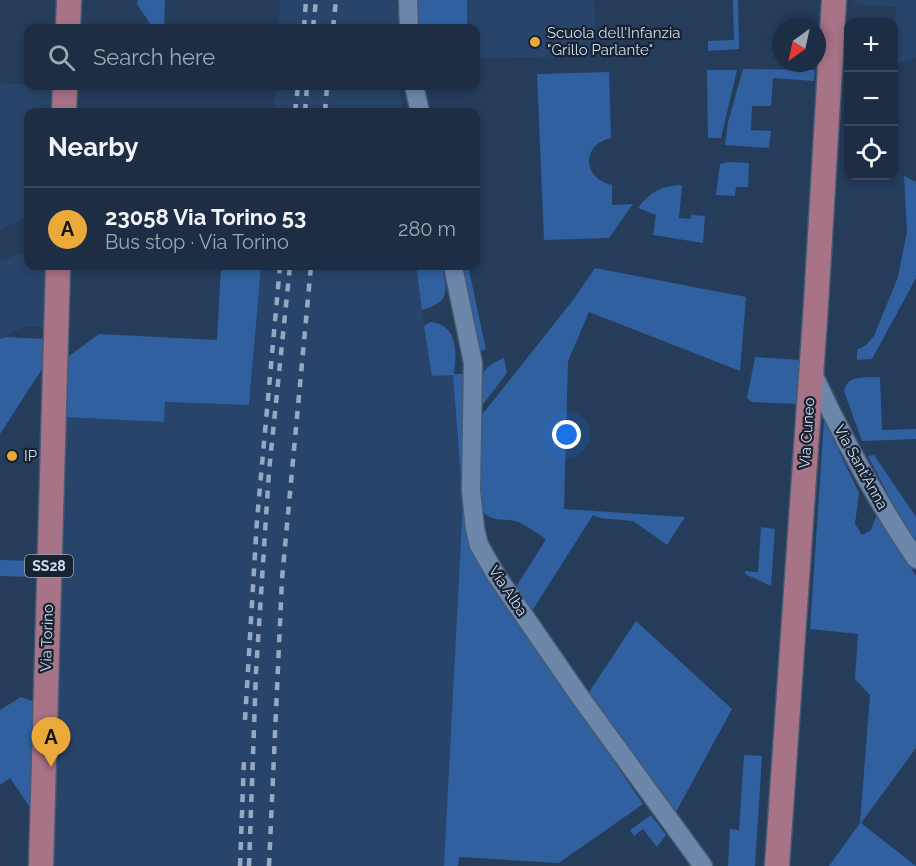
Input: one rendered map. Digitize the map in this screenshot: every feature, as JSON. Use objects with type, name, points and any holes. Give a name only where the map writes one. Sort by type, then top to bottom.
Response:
[{"type":"main road","points":[[68,24],[69,0]]},
{"type":"main road","name":"Via Cuneo","points":[[777,866],[794,596],[812,371],[834,0]]},
{"type":"main road","points":[[64,108],[65,90]]},
{"type":"main road","name":"Via Torino","points":[[41,866],[58,270]]},
{"type":"street","points":[[408,0],[409,24]]},
{"type":"street","points":[[415,90],[419,108]]},
{"type":"street","name":"Via Alba","points":[[454,270],[473,363],[471,491],[479,545],[496,575],[578,694],[703,866]]},
{"type":"street","name":"Via Sant'Anna","points":[[812,371],[868,483],[916,559]]},
{"type":"shaded area","points":[[138,0],[165,0],[164,24],[150,24],[137,4]]},
{"type":"shaded area","points":[[280,0],[397,0],[398,24],[279,24]]},
{"type":"shaded area","points":[[415,0],[467,0],[467,24],[417,24]]},
{"type":"shaded area","name":"Scuola dell'Infanzia \"Grillo Parlante\"","points":[[467,0],[594,0],[596,56],[480,58],[480,24],[467,24]]},
{"type":"shaded area","points":[[733,0],[738,0],[739,49],[708,51],[708,41],[734,40]]},
{"type":"shaded area","points":[[855,0],[916,0],[916,58],[898,63],[896,7],[854,4]]},
{"type":"shaded area","points":[[743,69],[815,72],[814,81],[773,78],[771,106],[752,106],[751,130],[771,131],[769,148],[725,145],[728,122]]},
{"type":"shaded area","points":[[707,70],[737,70],[721,138],[708,138]]},
{"type":"shaded area","points":[[609,72],[611,138],[594,147],[589,162],[595,176],[612,185],[612,205],[633,204],[609,238],[544,240],[537,74]]},
{"type":"shaded area","points":[[0,83],[24,84],[24,90],[53,90],[52,108],[24,108],[24,219],[0,230]]},
{"type":"shaded area","points":[[276,90],[400,90],[402,108],[274,108]]},
{"type":"shaded area","points":[[749,163],[748,187],[736,187],[735,196],[716,195],[720,164]]},
{"type":"shaded area","points":[[904,176],[916,182],[916,278],[872,359],[857,360],[857,350],[866,345],[874,336],[898,277],[907,232]]},
{"type":"shaded area","points":[[682,185],[679,218],[691,219],[691,215],[705,216],[703,243],[653,235],[656,215],[638,208],[657,190]]},
{"type":"shaded area","points":[[24,253],[24,270],[46,270],[46,327],[23,327],[0,339],[0,261]]},
{"type":"shaded area","points":[[595,268],[746,297],[740,371],[589,312],[568,361],[564,509],[685,517],[667,545],[633,521],[600,518],[593,515],[532,611],[516,587],[546,539],[519,522],[494,519],[482,511],[479,490],[481,416],[573,300]]},
{"type":"shaded area","points":[[221,270],[261,270],[249,405],[165,402],[164,422],[63,417],[65,359],[99,334],[217,340]]},
{"type":"shaded area","points":[[261,270],[417,270],[432,376],[453,374],[465,523],[473,555],[458,866],[50,866],[63,417],[164,422],[165,402],[249,405]]},
{"type":"shaded area","points":[[417,270],[443,270],[445,294],[438,303],[422,310]]},
{"type":"shaded area","points":[[462,270],[469,270],[486,349],[479,352]]},
{"type":"shaded area","points":[[430,322],[446,328],[451,334],[455,349],[454,374],[465,374],[463,502],[453,375],[432,376],[424,326]]},
{"type":"shaded area","points":[[5,337],[46,339],[46,363],[0,434],[0,339]]},
{"type":"shaded area","points":[[755,357],[800,360],[797,404],[752,402],[747,398]]},
{"type":"shaded area","points":[[504,358],[507,373],[481,407],[481,382],[484,371]]},
{"type":"shaded area","points":[[880,377],[882,430],[916,429],[916,439],[862,441],[844,391],[853,379]]},
{"type":"shaded area","points":[[824,420],[859,493],[855,524],[862,535],[871,530],[877,514],[916,576],[916,748],[861,823],[916,866],[829,866],[860,823],[870,695],[855,679],[858,634],[810,629]]},
{"type":"shaded area","points":[[874,455],[916,517],[916,542],[868,456]]},
{"type":"shaded area","points":[[463,502],[465,523],[473,555],[643,804],[559,863],[459,857],[458,866],[444,866]]},
{"type":"shaded area","points":[[761,527],[775,529],[771,586],[745,574],[745,571],[758,572]]},
{"type":"shaded area","points":[[0,560],[35,561],[35,577],[0,576]]},
{"type":"shaded area","points":[[636,621],[732,709],[676,812],[589,692]]},
{"type":"shaded area","points":[[21,697],[35,702],[32,810],[10,778],[0,785],[0,710]]},
{"type":"shaded area","points":[[744,755],[762,756],[755,866],[728,866],[730,829],[739,830]]},
{"type":"shaded area","points":[[651,815],[666,835],[657,847],[643,829],[634,836],[630,830]]},
{"type":"railway","points":[[304,24],[306,0]]},
{"type":"railway","points":[[313,24],[316,0]]},
{"type":"railway","points":[[333,24],[336,0]]},
{"type":"railway","points":[[295,108],[298,90]]},
{"type":"railway","points":[[305,108],[307,90]]},
{"type":"railway","points":[[325,108],[327,90]]},
{"type":"railway","points":[[245,720],[257,520],[280,270]]},
{"type":"railway","points":[[249,866],[256,672],[269,471],[290,270]]},
{"type":"railway","points":[[269,866],[282,579],[311,270]]},
{"type":"railway","points":[[240,866],[244,759]]},
{"type":"place","name":"Scuola dell'Infanzia \"Grillo Parlante\"","points":[[535,42]]},
{"type":"place","name":"IP","points":[[12,456]]},
{"type":"place","name":"23058 Via Torino 53","points":[[51,767]]}]
